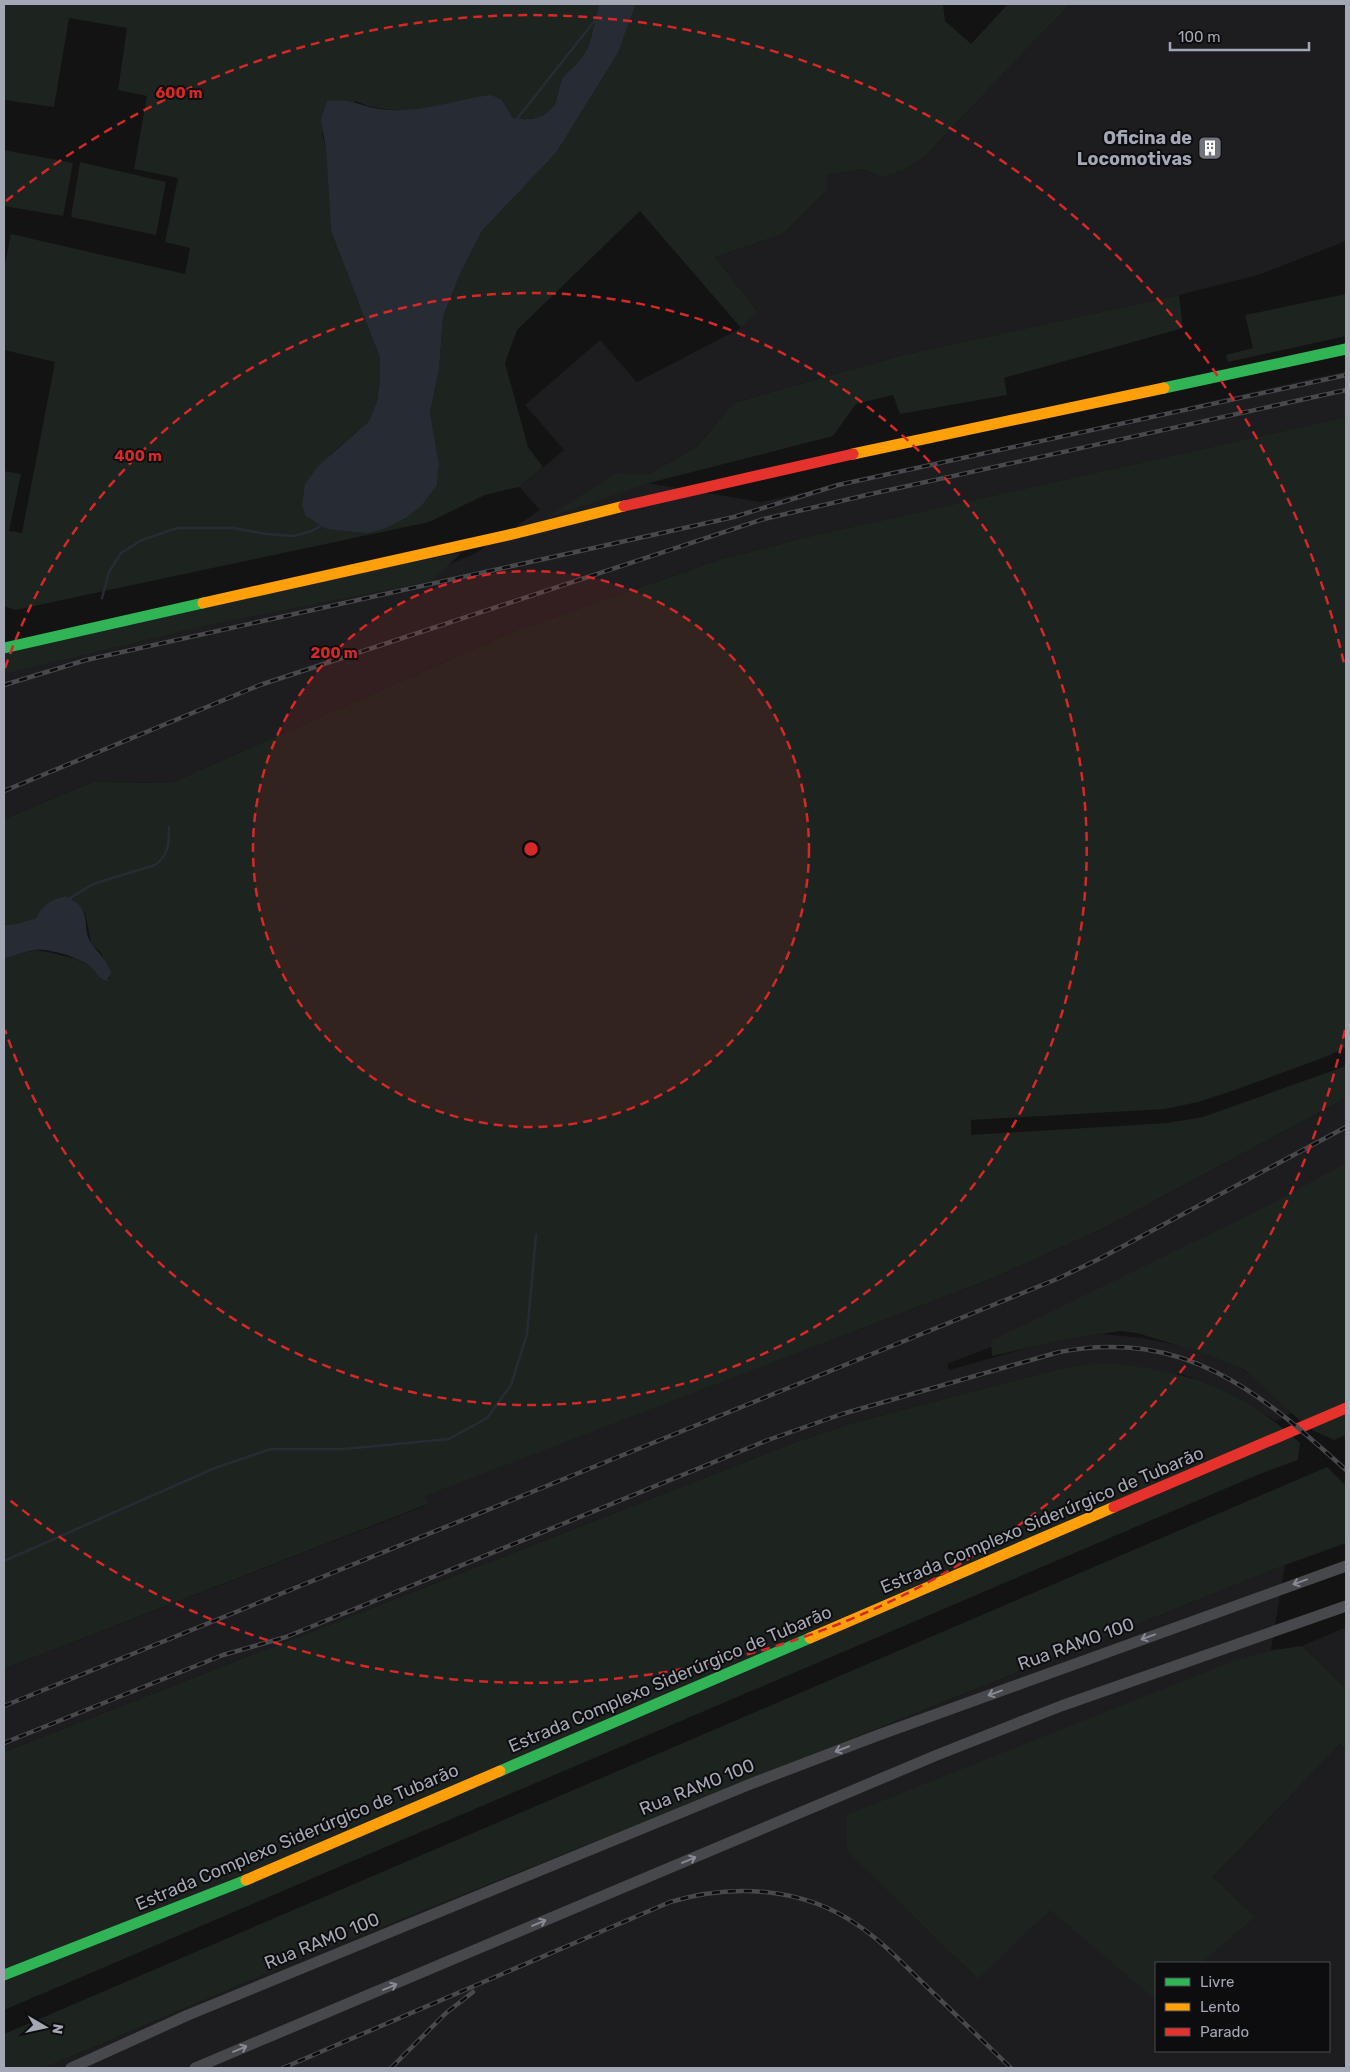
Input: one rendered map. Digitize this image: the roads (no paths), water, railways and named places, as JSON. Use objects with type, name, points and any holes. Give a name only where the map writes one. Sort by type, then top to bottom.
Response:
[{"type":"street","points":[[4,648],[517,533],[655,498],[824,460],[1346,349]]},
{"type":"street","name":"Estrada Complexo Siderúrgico de Tubarão","points":[[4,1975],[208,1896],[1346,1408]]},
{"type":"street","name":"Rua RAMO 100","points":[[71,2068],[188,2015],[753,1783],[876,1736],[1346,1566]]},
{"type":"street","points":[[195,2068],[936,1755],[1079,1700],[1346,1606]]},
{"type":"waterway","points":[[516,120],[596,19]]},
{"type":"waterway","points":[[102,598],[109,572],[121,553],[142,540],[177,528],[234,528],[266,534],[294,536],[312,531],[323,524]]},
{"type":"waterway","points":[[67,900],[93,884],[155,865],[166,853],[169,827]]},
{"type":"waterway","points":[[4,1561],[215,1468],[271,1449],[344,1449],[449,1439],[487,1418],[511,1385],[527,1334],[536,1235]]},
{"type":"railway","points":[[4,685],[86,660],[734,517],[838,485],[1346,375]]},
{"type":"railway","points":[[4,791],[260,685],[764,519],[1346,390]]},
{"type":"railway","points":[[4,1706],[1057,1279],[1099,1259],[1346,1127]]},
{"type":"railway","points":[[4,1743],[223,1655],[286,1637],[768,1440],[842,1414],[1059,1352],[1104,1347],[1144,1349],[1182,1358],[1217,1373],[1250,1392],[1282,1415],[1346,1470]]},
{"type":"railway","points":[[283,2068],[670,1902],[718,1892],[743,1891],[768,1892],[792,1896],[838,1913],[859,1926],[893,1954],[1011,2068]]},
{"type":"railway","points":[[391,2068],[446,2013],[473,1992]]},
{"type":"place","name":"Oficina de Locomotivas","points":[[1210,148]]}]
